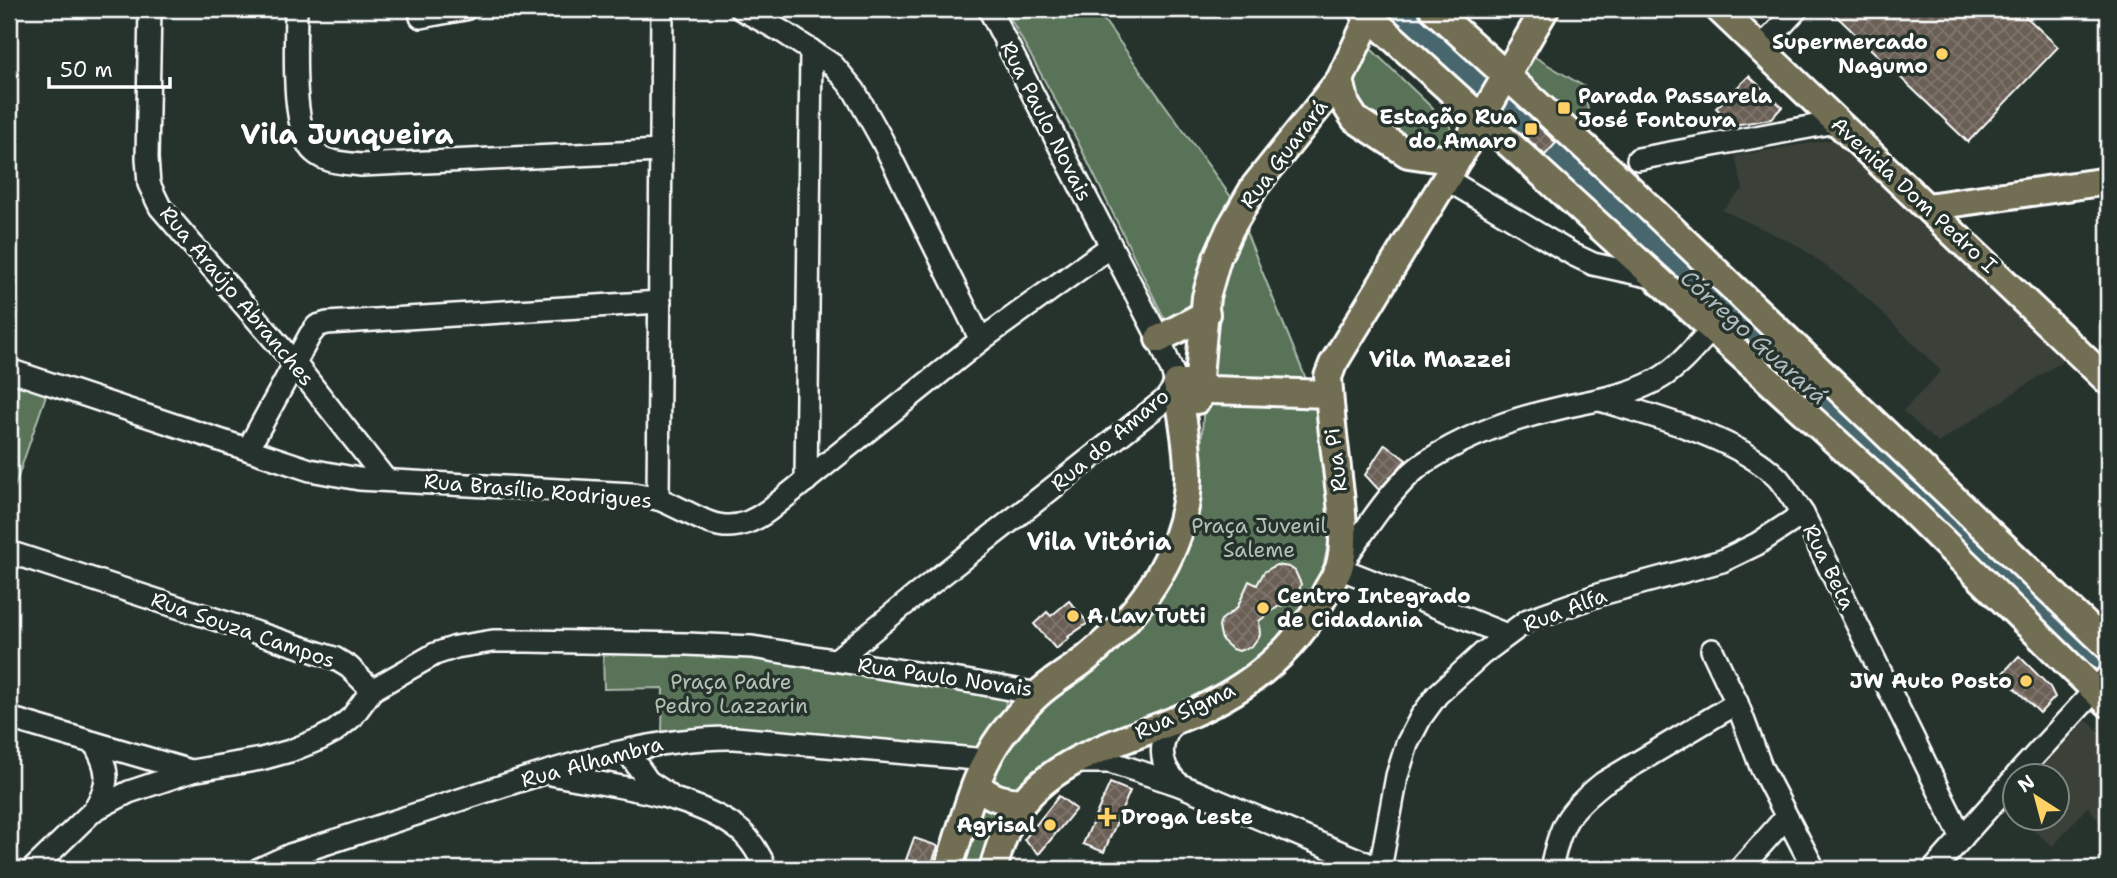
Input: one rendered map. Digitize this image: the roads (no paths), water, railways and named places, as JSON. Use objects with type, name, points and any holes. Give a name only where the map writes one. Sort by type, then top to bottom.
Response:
[{"type":"main road","points":[[1433,9],[1493,97],[1657,278],[2103,688]]},
{"type":"main road","points":[[1188,383],[1211,390],[1329,394],[1328,377],[1333,364],[1460,156],[1545,9]]},
{"type":"main road","name":"Avenida Dom Pedro I","points":[[1719,9],[2108,382]]},
{"type":"main road","points":[[1368,11],[1621,180],[2108,646]]},
{"type":"main road","name":"Rua Guarará","points":[[1188,471],[1188,383],[1217,258],[1255,186],[1340,80],[1368,11]]},
{"type":"main road","points":[[1340,80],[1346,105],[1355,120],[1408,154],[1442,159],[1460,156]]},
{"type":"main road","points":[[1927,207],[2108,181]]},
{"type":"main road","points":[[1159,339],[1206,314]]},
{"type":"main road","name":"Rua Pi","points":[[1329,394],[1342,518],[1339,568]]},
{"type":"main road","name":"Rua Paulo Novais","points":[[1038,694],[1105,642],[1157,581],[1180,529],[1186,501],[1188,471]]},
{"type":"main road","name":"Rua Sigma","points":[[1022,802],[1074,762],[1104,746],[1178,719],[1240,687],[1272,665],[1308,625],[1339,568]]},
{"type":"main road","points":[[948,869],[987,760],[999,739],[1038,694]]},
{"type":"main road","points":[[977,785],[993,797],[1022,802],[1011,820],[997,868]]},
{"type":"street","name":"Rua Araújo Abranches","points":[[150,9],[147,158],[149,184],[160,207],[296,365],[385,478]]},
{"type":"street","points":[[296,9],[298,118],[303,138],[314,152],[324,159],[361,165],[661,151]]},
{"type":"street","points":[[421,17],[465,9]]},
{"type":"street","points":[[658,499],[662,9]]},
{"type":"street","points":[[741,9],[833,65],[855,90],[981,340]]},
{"type":"street","name":"Rua Paulo Novais","points":[[989,9],[1110,247],[1159,339],[1188,383]]},
{"type":"street","points":[[1761,48],[1797,9]]},
{"type":"street","points":[[806,481],[811,50]]},
{"type":"street","points":[[1638,159],[1836,121]]},
{"type":"street","points":[[1446,179],[1593,264],[1657,278]]},
{"type":"street","name":"Rua Brasílio Rodrigues","points":[[9,370],[310,470],[359,479],[385,478],[633,494],[658,499],[720,526],[739,526],[753,522],[981,340],[1110,247]]},
{"type":"street","points":[[248,449],[317,326],[327,323],[660,302]]},
{"type":"street","name":"Rua Sigma","points":[[1339,568],[1381,509],[1424,463],[1446,450],[1525,417],[1629,392],[1665,376],[1680,364],[1712,329]]},
{"type":"street","name":"Rua do Amaro","points":[[836,660],[1188,383]]},
{"type":"street","name":"Rua Beta","points":[[1598,400],[1722,441],[1744,453],[1779,480],[1803,514],[1962,838]]},
{"type":"street","points":[[1341,504],[1368,512],[1381,509]]},
{"type":"street","name":"Rua Alfa","points":[[1380,869],[1397,776],[1407,744],[1421,717],[1452,679],[1528,620],[1562,607],[1739,554],[1803,514]]},
{"type":"street","name":"Rua Souza Campos","points":[[9,552],[334,658],[349,667],[372,690]]},
{"type":"street","points":[[1339,568],[1507,635]]},
{"type":"street","name":"Rua Paulo Novais","points":[[372,690],[435,654],[456,647],[493,641],[739,646],[1038,694]]},
{"type":"street","points":[[1712,650],[1737,703],[1761,767],[1814,869]]},
{"type":"street","points":[[2031,762],[2103,688]]},
{"type":"street","points":[[94,810],[129,792],[192,771],[261,759],[320,739],[352,717],[372,690]]},
{"type":"street","points":[[1551,869],[1556,841],[1564,823],[1574,807],[1587,795],[1737,703]]},
{"type":"street","points":[[9,718],[192,771]]},
{"type":"street","points":[[1178,719],[1163,740],[1161,753],[1164,766],[1180,785]]},
{"type":"street","name":"Rua Alhambra","points":[[259,869],[290,855],[543,773],[626,751],[698,737],[736,737],[987,760]]},
{"type":"street","points":[[33,869],[101,800],[107,771],[94,743]]},
{"type":"street","points":[[626,751],[648,780],[676,800],[735,826],[750,840],[766,869]]},
{"type":"street","points":[[938,756],[977,785]]},
{"type":"street","points":[[1074,762],[1110,761],[1180,785],[1380,869]]},
{"type":"street","points":[[543,773],[676,800]]},
{"type":"street","points":[[1934,869],[2002,793]]},
{"type":"street","points":[[1740,869],[1786,817]]},
{"type":"waterway","name":"Córrego Guarará","points":[[1395,9],[1880,452],[2108,671]]},
{"type":"place","name":"Supermercado Nagumo","points":[[1942,54]]},
{"type":"place","name":"Parada Passarela José Fontoura","points":[[1564,108]]},
{"type":"place","name":"Estação Rua do Amaro","points":[[1531,129]]},
{"type":"place","name":"Centro Integrado de Cidadania","points":[[1263,608]]},
{"type":"place","name":"A Lav Tutti","points":[[1073,616]]},
{"type":"place","name":"JW Auto Posto","points":[[2026,681]]},
{"type":"place","name":"Droga Leste","points":[[1107,817]]},
{"type":"place","name":"Agrisal","points":[[1050,825]]},
{"type":"district","name":"Vila Junqueira","points":[[347,134]]},
{"type":"district","name":"Vila Mazzei","points":[[1440,359]]},
{"type":"district","name":"Vila Vitória","points":[[1099,542]]},
{"type":"park label","name":"Praça Juvenil Saleme","points":[[1259,538]]},
{"type":"park label","name":"Praça Padre Pedro Lazzarin","points":[[731,694]]}]
